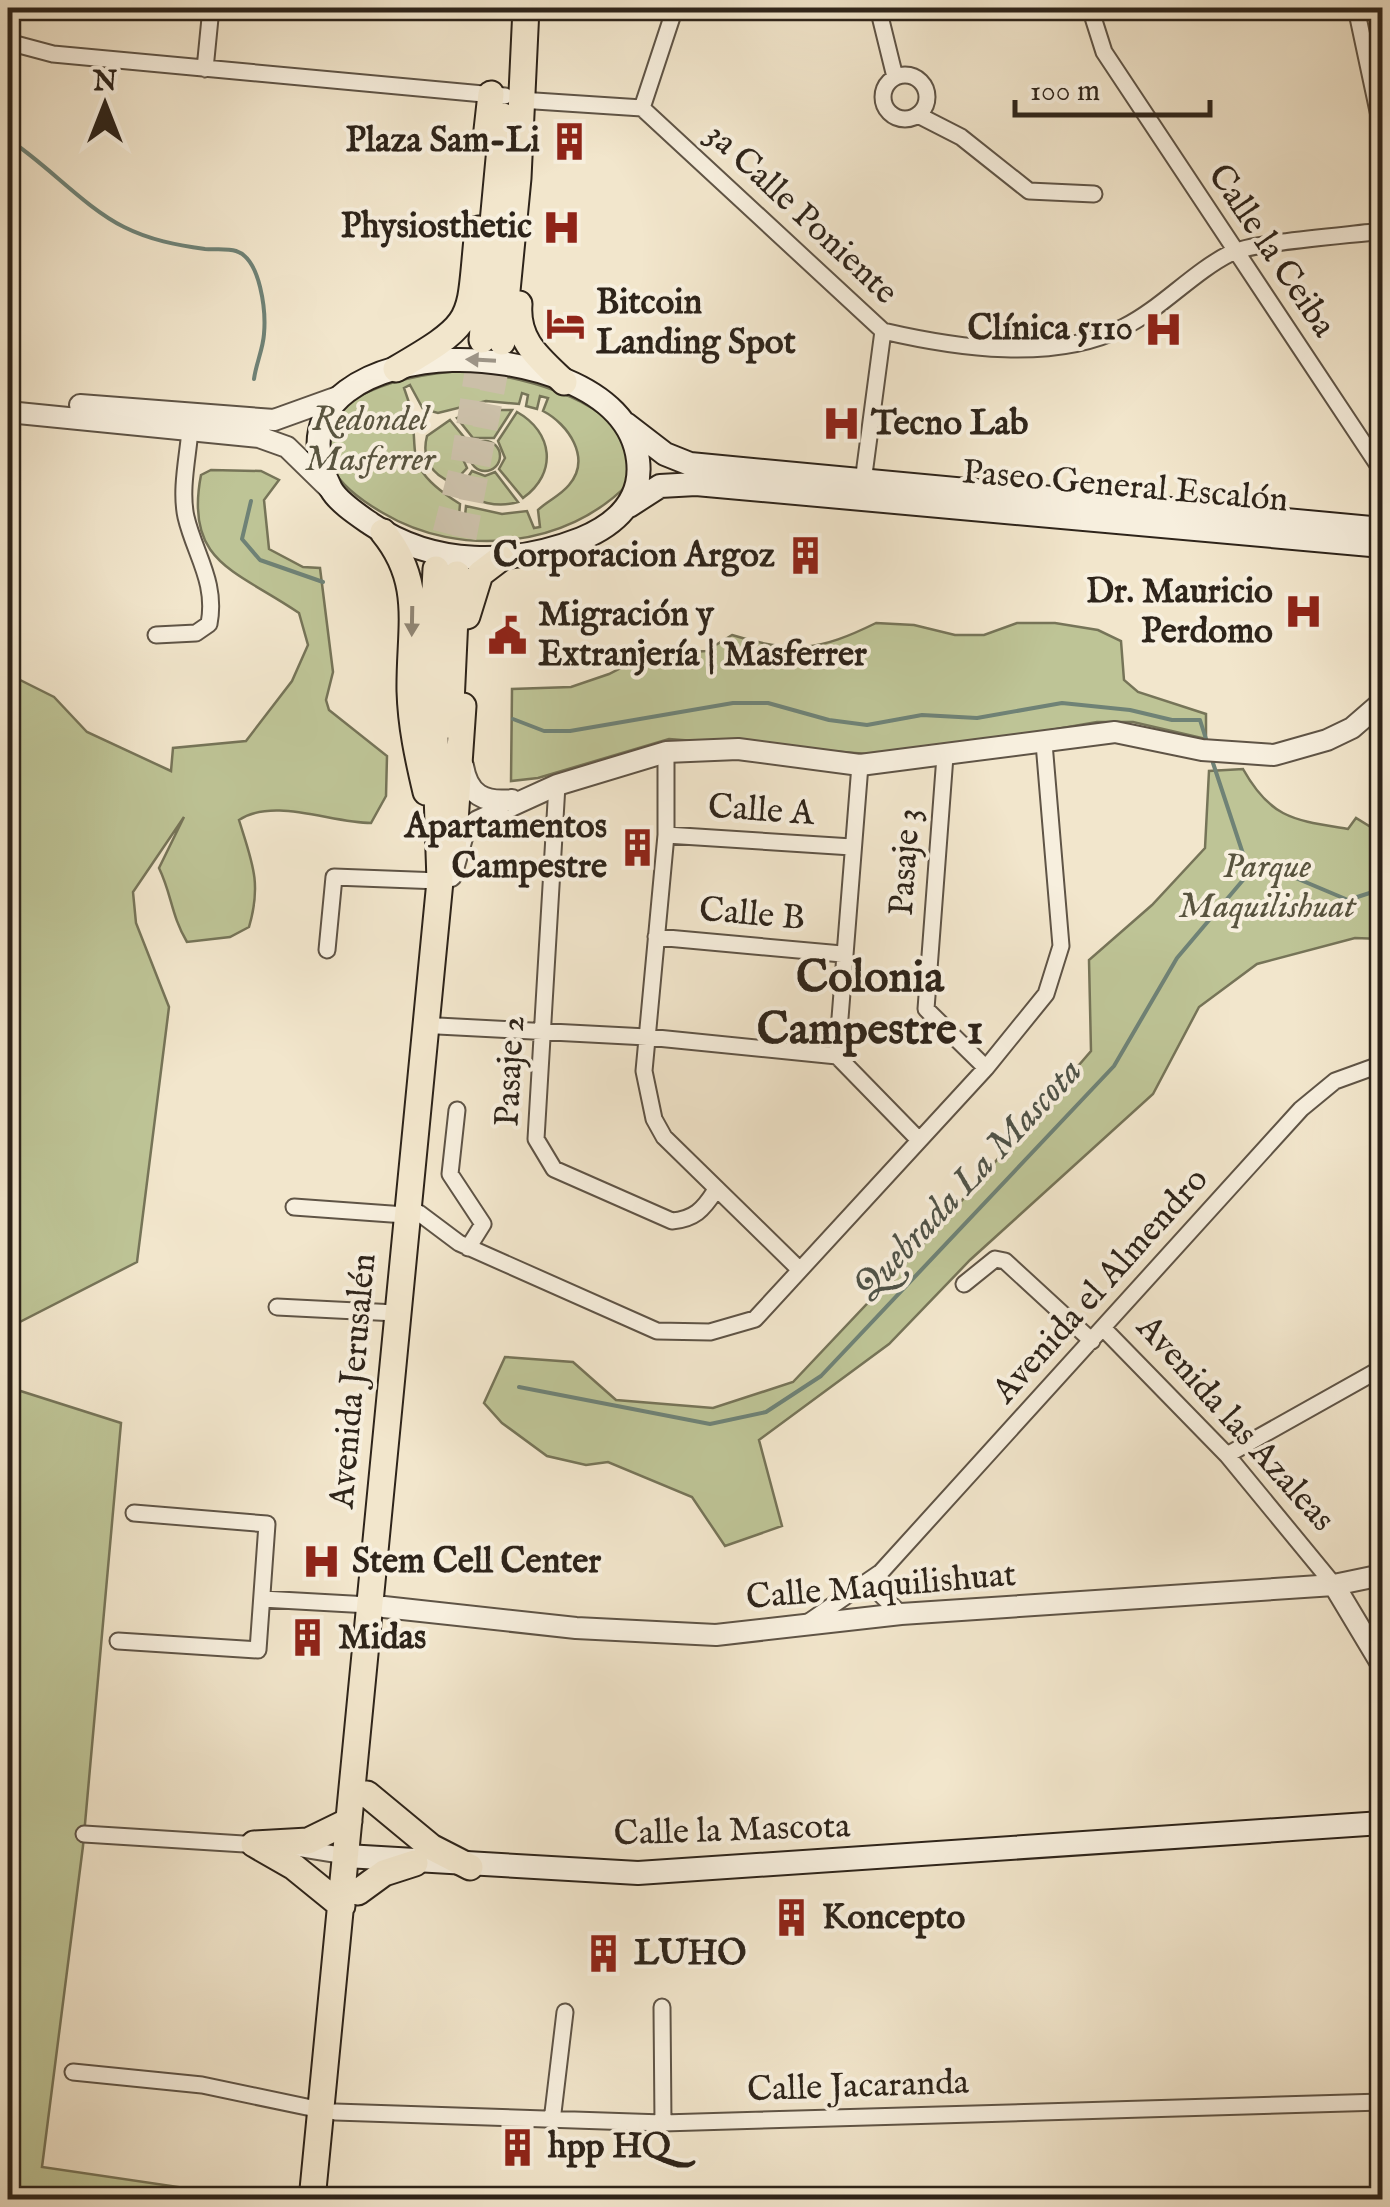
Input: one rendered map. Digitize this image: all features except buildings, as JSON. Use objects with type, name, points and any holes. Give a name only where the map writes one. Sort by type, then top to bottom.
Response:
[{"type":"main road","points":[[492,341],[518,178],[505,97],[512,8]]},
{"type":"main road","points":[[396,369],[451,336],[469,314],[505,97],[526,8]]},
{"type":"main road","points":[[382,532],[417,549],[455,557],[501,558],[549,550],[598,532],[628,506],[638,484],[639,462],[624,423],[564,382],[532,351],[518,328],[530,115],[505,97]]},
{"type":"main road","points":[[444,870],[413,736],[412,590],[400,553],[382,532],[332,491],[319,439],[326,412],[338,397],[366,378],[396,369],[432,361],[487,360],[520,366],[564,382]]},
{"type":"main road","name":"Paseo General Escalón","points":[[624,423],[665,454],[690,464],[1382,530]]},
{"type":"main road","name":"Paseo General Escalón","points":[[628,506],[660,486],[684,484],[1382,546]]},
{"type":"main road","points":[[444,870],[461,755],[468,602],[480,574],[501,558]]},
{"type":"main road","name":"Avenida Jerusalén","points":[[312,2200],[328,2111],[353,1858],[367,1794],[396,1313],[438,1026],[444,870],[432,648],[447,572]]},
{"type":"main road","name":"Avenida Jerusalén","points":[[353,1858],[349,1821],[376,1606],[444,870]]},
{"type":"main road","points":[[367,1794],[431,1847],[470,1867]]},
{"type":"main road","points":[[254,1844],[308,1841],[349,1821]]},
{"type":"main road","name":"Calle la Mascota","points":[[353,1858],[638,1873],[1382,1823]]},
{"type":"main road","points":[[254,1844],[350,1899],[384,1873],[415,1862]]},
{"type":"main road","name":"Avenida Jerusalén","points":[[327,2200],[328,2111]]},
{"type":"street","points":[[205,69],[211,8]]},
{"type":"street","points":[[8,42],[52,54],[642,108],[675,8]]},
{"type":"street","points":[[878,8],[895,77]]},
{"type":"street","name":"Calle la Ceiba","points":[[1090,8],[1104,52],[1382,472]]},
{"type":"street","points":[[1356,8],[1382,130]]},
{"type":"street","points":[[918,116],[926,104],[926,90],[910,76],[895,77],[882,94],[885,108],[896,118],[918,116],[961,137],[1030,191],[1094,194]]},
{"type":"street","name":"3a Calle Poniente","points":[[642,108],[883,331],[989,346],[1076,343],[1124,327],[1234,251],[1382,232]]},
{"type":"street","points":[[8,242],[8,299]]},
{"type":"street","points":[[862,482],[883,331]]},
{"type":"street","points":[[8,399],[259,420],[289,418],[338,397]]},
{"type":"street","points":[[8,412],[190,430],[283,444],[332,491]]},
{"type":"street","points":[[156,635],[196,633],[209,624],[211,613],[210,584],[186,517],[190,430]]},
{"type":"street","points":[[327,950],[334,877],[444,870],[464,831],[524,799],[666,752],[738,750],[860,765],[1115,732],[1202,750],[1274,754],[1328,740],[1352,728],[1382,702]]},
{"type":"street","points":[[294,1207],[412,1214],[468,1248],[657,1332],[710,1332],[755,1319],[986,1068],[1046,994],[1061,946],[1044,743]]},
{"type":"street","points":[[666,752],[666,835],[644,1071],[654,1119],[664,1138],[799,1270]]},
{"type":"street","points":[[461,755],[466,783],[476,795],[496,802],[524,799]]},
{"type":"street","name":"Pasaje 3","points":[[944,756],[926,1009],[986,1068]]},
{"type":"street","points":[[836,1056],[860,765]]},
{"type":"street","name":"Pasaje 2","points":[[557,785],[536,1140],[554,1169],[672,1221],[686,1220],[703,1210],[715,1191]]},
{"type":"street","name":"Calle A","points":[[666,835],[852,847]]},
{"type":"street","name":"Calle B","points":[[656,937],[842,954]]},
{"type":"street","points":[[438,1026],[648,1037],[836,1056],[919,1140]]},
{"type":"street","name":"Avenida el Almendro","points":[[807,1622],[881,1572],[1301,1109],[1336,1082],[1382,1064]]},
{"type":"street","points":[[457,1110],[450,1174],[483,1224],[468,1248]]},
{"type":"street","name":"Avenida las Azaleas","points":[[964,1284],[994,1259],[1005,1262],[1098,1335],[1228,1455],[1334,1585],[1382,1664]]},
{"type":"street","points":[[276,1307],[396,1313]]},
{"type":"street","points":[[1228,1455],[1382,1368]]},
{"type":"street","points":[[118,1641],[258,1650],[267,1524],[134,1513]]},
{"type":"street","points":[[881,1572],[877,1592],[901,1614]]},
{"type":"street","name":"Calle Maquilishuat","points":[[262,1599],[376,1606],[642,1633],[716,1634],[901,1614],[1334,1585],[1382,1576]]},
{"type":"street","name":"Calle la Mascota","points":[[84,1834],[254,1844],[353,1858]]},
{"type":"street","points":[[662,2007],[663,2122]]},
{"type":"street","points":[[552,2121],[565,2012]]},
{"type":"street","name":"Calle Jacaranda","points":[[73,2072],[202,2085],[328,2111],[552,2121],[663,2122],[1382,2102]]},
{"type":"green space","name":"Redondel Masferrer","points":[[468,371],[532,383],[599,413],[615,427],[625,444],[629,483],[604,505],[575,522],[512,540],[445,537],[413,528],[376,509],[348,488],[332,468],[325,443],[331,422],[346,405],[368,392],[394,382]],"holes":[[[410,385],[423,409],[438,413],[486,401],[519,404],[522,393],[528,395],[526,406],[537,409],[540,396],[548,398],[543,411],[561,424],[574,443],[576,475],[562,492],[538,510],[540,527],[534,528],[527,511],[502,514],[466,506],[465,516],[459,516],[460,504],[439,489],[418,464],[404,388]]]},
{"type":"green space","points":[[476,410],[512,410],[494,438],[473,438],[457,418]]},
{"type":"green space","points":[[517,412],[538,430],[547,453],[542,477],[523,498],[499,469],[505,458],[498,441]]},
{"type":"green space","points":[[450,420],[468,442],[462,457],[467,468],[453,483],[434,471],[426,452],[427,436]]},
{"type":"green space","points":[[485,441],[499,450],[500,456],[491,470],[485,471],[471,462],[470,456],[479,442]]},
{"type":"green space","points":[[211,470],[261,471],[279,480],[264,500],[269,549],[303,567],[320,568],[333,672],[326,700],[329,710],[387,756],[386,796],[371,823],[286,811],[253,814],[239,820],[255,885],[249,927],[230,937],[187,942],[159,868],[184,817],[133,892],[136,923],[169,1007],[137,1262],[8,1328],[8,674],[54,697],[87,732],[171,771],[173,748],[246,741],[292,681],[308,645],[299,613],[236,574],[208,546],[200,528],[198,504],[201,475]]},
{"type":"green space","points":[[472,471],[485,476],[495,472],[518,502],[495,504],[466,494],[460,489]]},
{"type":"green space","points":[[876,623],[914,625],[955,635],[984,635],[1017,623],[1055,623],[1098,630],[1121,641],[1124,680],[1138,692],[1206,714],[1206,739],[1133,722],[1097,722],[965,745],[868,754],[669,739],[538,778],[511,781],[512,689],[571,687],[646,655],[706,651],[732,635],[772,645],[806,647]]},
{"type":"green space","name":"Parque Maquilishuat","points":[[1243,769],[1264,798],[1286,814],[1348,829],[1356,818],[1382,834],[1382,939],[1355,938],[1257,964],[1199,1007],[1153,1094],[970,1260],[889,1344],[759,1440],[782,1526],[725,1546],[692,1497],[608,1462],[586,1465],[547,1456],[502,1423],[484,1403],[505,1357],[573,1362],[616,1400],[713,1408],[793,1382],[932,1235],[1091,1051],[1089,960],[1152,905],[1205,848],[1209,771]]},
{"type":"green space","points":[[8,1387],[121,1423],[83,1846],[42,2167],[260,2199],[8,2199]]},
{"type":"waterway","points":[[8,139],[124,227],[163,241],[232,250],[244,256],[256,275],[264,313],[263,340],[254,379]]},
{"type":"waterway","points":[[251,501],[242,539],[260,560],[323,582]]},
{"type":"waterway","points":[[513,719],[544,731],[570,731],[733,703],[768,703],[829,720],[867,725],[922,715],[977,718],[1062,703],[1130,710],[1172,720],[1200,720],[1206,739]]},
{"type":"waterway","points":[[1213,763],[1249,872]]},
{"type":"waterway","name":"Quebrada La Mascota","points":[[519,1387],[710,1424],[766,1412],[821,1376],[1114,1066],[1177,958],[1249,873],[1270,867],[1348,900],[1382,889]]},
{"type":"tunnel","points":[[436,569],[463,462],[482,340]]},
{"type":"tunnel","points":[[457,574],[501,344]]},
{"type":"place","name":"Plaza Sam-Li","points":[[570,141]]},
{"type":"place","name":"Physiosthetic","points":[[562,227]]},
{"type":"place","name":"Bitcoin Landing Spot","points":[[566,323]]},
{"type":"place","name":"Clínica 5110","points":[[1163,329]]},
{"type":"place","name":"Tecno Lab","points":[[841,424]]},
{"type":"place","name":"Corporacion Argoz","points":[[805,556]]},
{"type":"place","name":"Dr. Mauricio Perdomo","points":[[1303,612]]},
{"type":"place","name":"Migración y Extranjería | Masferrer","points":[[508,635]]},
{"type":"place","name":"Apartamentos Campestre","points":[[637,847]]},
{"type":"place","name":"Stem Cell Center","points":[[322,1562]]},
{"type":"place","name":"Midas","points":[[308,1638]]},
{"type":"place","name":"Koncepto","points":[[792,1918]]},
{"type":"place","name":"LUHO","points":[[604,1954]]},
{"type":"place","name":"hpp HQ","points":[[518,2147]]},
{"type":"district","name":"Colonia Campestre 1","points":[[870,1004]]}]
